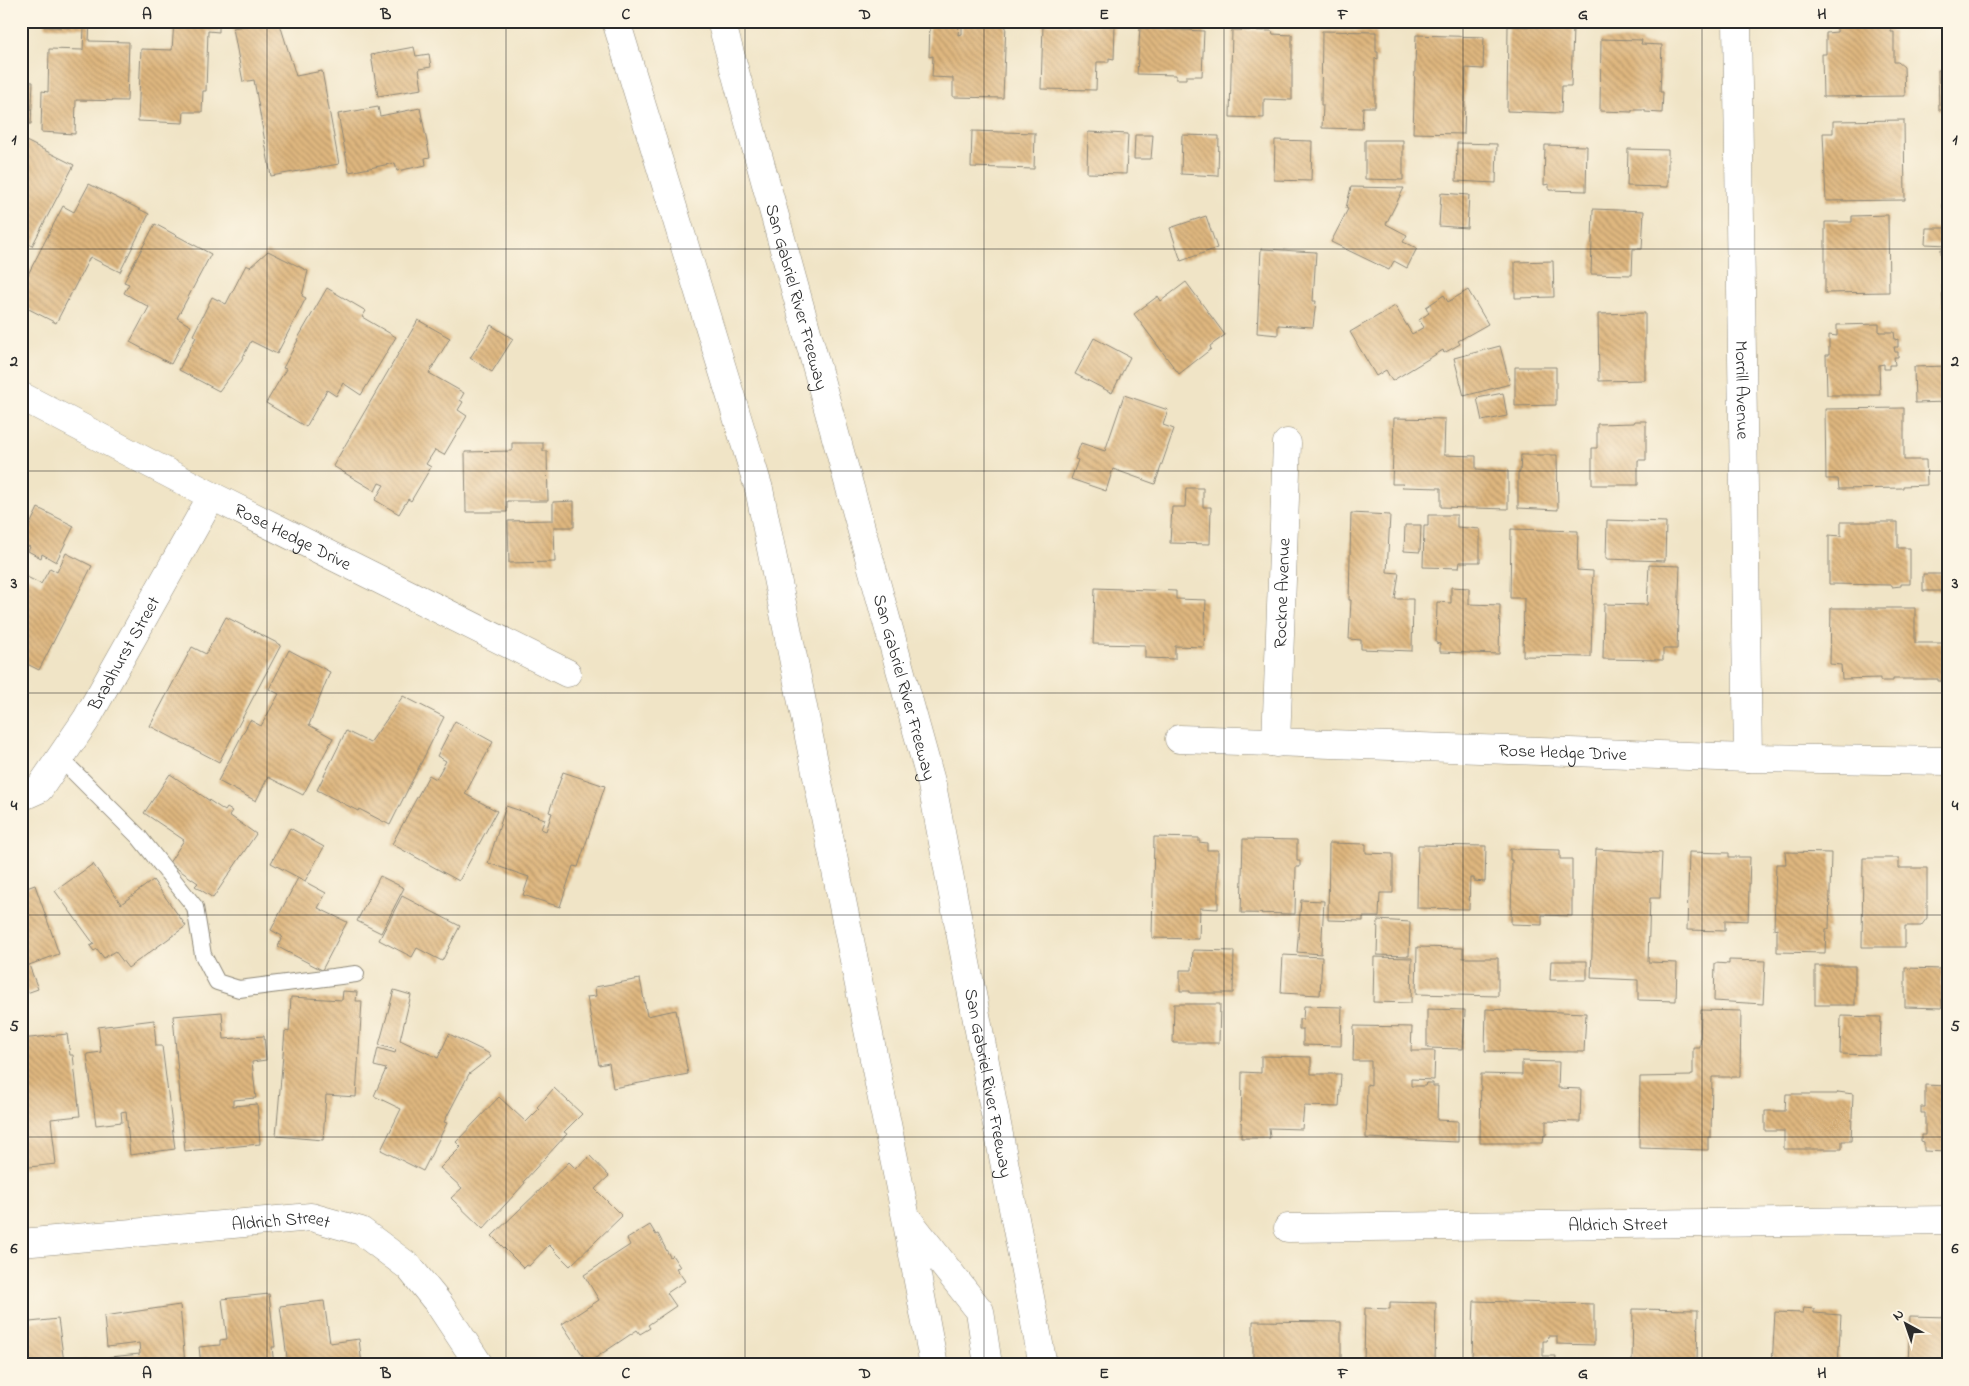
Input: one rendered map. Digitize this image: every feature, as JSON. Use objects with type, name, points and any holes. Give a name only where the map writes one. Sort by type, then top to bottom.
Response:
[{"type":"main road","points":[[616,21],[758,489],[906,1218],[934,1365]]},
{"type":"main road","name":"San Gabriel River Freeway","points":[[721,21],[932,785],[1043,1365]]},
{"type":"main road","name":"Morrill Avenue","points":[[1737,21],[1748,758]]},
{"type":"main road","name":"Rose Hedge Drive","points":[[21,396],[212,496],[567,672]]},
{"type":"main road","name":"Rockne Avenue","points":[[1276,742],[1287,443]]},
{"type":"main road","name":"Bradhurst Street","points":[[21,796],[39,789],[86,720],[212,496]]},
{"type":"main road","name":"Rose Hedge Drive","points":[[1179,739],[1748,758],[1948,761]]},
{"type":"main road","name":"Aldrich Street","points":[[21,1243],[311,1217],[361,1231],[409,1267],[439,1304],[478,1363]]},
{"type":"main road","points":[[906,1218],[980,1311],[988,1365]]},
{"type":"main road","name":"Aldrich Street","points":[[1288,1228],[1948,1220]]},
{"type":"lane","points":[[60,758],[139,837],[195,907],[203,955],[217,982],[239,989],[356,974]]},
{"type":"building","points":[[45,21],[90,21],[89,41],[129,42],[127,101],[76,100],[75,134],[41,132],[42,91],[48,92],[49,49],[83,50],[84,28],[44,27]]},
{"type":"building","points":[[174,21],[219,21],[219,32],[208,31],[206,91],[203,91],[202,112],[184,112],[183,123],[138,121],[141,49],[172,50]]},
{"type":"building","points":[[279,21],[296,76],[322,71],[339,164],[271,176],[254,80],[243,82],[233,28]]},
{"type":"building","points":[[1837,21],[1891,21],[1891,32],[1894,32],[1894,62],[1898,62],[1904,67],[1905,96],[1823,97],[1822,54],[1826,54],[1826,33],[1837,32]]},
{"type":"building","points":[[930,23],[959,24],[958,35],[962,34],[962,23],[1006,24],[1003,98],[953,97],[953,78],[932,77],[933,56],[929,57]]},
{"type":"building","points":[[1043,24],[1115,26],[1114,59],[1109,58],[1109,62],[1097,62],[1096,90],[1041,89]]},
{"type":"building","points":[[1508,26],[1573,28],[1571,86],[1562,86],[1561,113],[1507,111]]},
{"type":"building","points":[[1140,28],[1204,31],[1202,76],[1186,76],[1186,79],[1176,79],[1176,75],[1137,74]]},
{"type":"building","points":[[1232,30],[1272,31],[1273,34],[1292,35],[1292,100],[1264,99],[1264,118],[1230,117]]},
{"type":"building","points":[[1322,31],[1376,32],[1378,59],[1375,58],[1375,107],[1363,107],[1362,129],[1322,128]]},
{"type":"building","points":[[1416,35],[1484,37],[1483,69],[1466,68],[1464,134],[1413,133]]},
{"type":"building","points":[[1601,39],[1642,40],[1641,44],[1662,45],[1660,92],[1663,92],[1662,113],[1645,112],[1645,110],[1632,110],[1632,112],[1600,111]]},
{"type":"building","points":[[414,47],[416,56],[429,54],[431,67],[419,69],[422,89],[378,96],[371,55]]},
{"type":"building","points":[[1938,70],[1948,70],[1948,110],[1939,110]]},
{"type":"building","points":[[21,81],[33,82],[31,124],[21,124]]},
{"type":"building","points":[[378,107],[380,116],[420,108],[430,157],[425,158],[426,165],[397,171],[395,163],[349,172],[338,114]]},
{"type":"building","points":[[1904,120],[1905,200],[1826,201],[1823,133],[1833,133],[1833,121]]},
{"type":"building","points":[[972,131],[1035,133],[1034,169],[971,167]]},
{"type":"building","points":[[1088,132],[1128,134],[1126,174],[1087,173]]},
{"type":"building","points":[[1135,135],[1153,135],[1151,159],[1134,159]]},
{"type":"building","points":[[1182,135],[1219,136],[1218,176],[1181,174]]},
{"type":"building","points":[[24,140],[74,165],[32,246],[21,240],[21,146]]},
{"type":"building","points":[[1275,140],[1312,141],[1311,181],[1274,180]]},
{"type":"building","points":[[1365,140],[1403,140],[1403,180],[1365,179]]},
{"type":"building","points":[[1457,143],[1497,144],[1496,183],[1456,181]]},
{"type":"building","points":[[1545,145],[1587,146],[1586,191],[1549,190],[1549,184],[1544,185]]},
{"type":"building","points":[[1628,149],[1668,150],[1668,187],[1627,186]]},
{"type":"building","points":[[1942,172],[1948,172],[1948,208],[1943,208]]},
{"type":"building","points":[[89,184],[149,214],[120,272],[90,257],[56,323],[21,305],[21,288],[63,206],[74,212]]},
{"type":"building","points":[[1351,187],[1404,188],[1386,224],[1407,235],[1403,242],[1417,248],[1407,268],[1394,261],[1389,270],[1331,242],[1348,209],[1346,208]]},
{"type":"building","points":[[1441,193],[1469,195],[1467,228],[1439,226]]},
{"type":"building","points":[[1593,209],[1644,211],[1642,249],[1633,249],[1632,275],[1591,274]]},
{"type":"building","points":[[1888,215],[1889,292],[1825,293],[1825,222],[1852,222],[1852,216]]},
{"type":"building","points":[[1206,216],[1217,248],[1181,261],[1170,228]]},
{"type":"building","points":[[155,224],[211,254],[177,318],[191,326],[171,364],[130,342],[149,307],[124,293],[129,284],[124,282]]},
{"type":"building","points":[[1926,228],[1948,228],[1948,245],[1925,244]]},
{"type":"building","points":[[1948,248],[1948,307],[1943,307],[1941,249]]},
{"type":"building","points":[[1261,249],[1316,252],[1313,301],[1316,301],[1313,327],[1278,325],[1278,335],[1257,333]]},
{"type":"building","points":[[268,251],[308,271],[302,296],[306,298],[277,354],[251,341],[240,363],[219,391],[179,370],[196,337],[193,335],[212,297],[226,304],[246,265],[250,267]]},
{"type":"building","points":[[1553,261],[1554,297],[1515,298],[1515,262]]},
{"type":"building","points":[[1186,282],[1225,335],[1210,346],[1211,349],[1179,374],[1134,314],[1158,296],[1161,301]]},
{"type":"building","points":[[327,288],[366,311],[362,317],[396,337],[361,395],[343,383],[336,396],[327,390],[306,427],[266,403],[286,369],[283,368],[297,340]]},
{"type":"building","points":[[1468,290],[1488,324],[1458,341],[1460,344],[1444,353],[1443,350],[1392,381],[1386,370],[1376,376],[1350,332],[1395,306],[1412,334],[1424,327],[1419,320],[1429,313],[1426,307],[1444,295],[1448,302]]},
{"type":"building","points":[[1645,313],[1645,380],[1599,381],[1598,314]]},
{"type":"building","points":[[418,320],[450,338],[429,373],[464,393],[460,400],[463,402],[458,410],[467,416],[444,455],[435,450],[426,464],[431,467],[411,501],[408,499],[399,514],[375,500],[384,485],[379,483],[375,491],[333,466]]},
{"type":"building","points":[[1879,324],[1879,332],[1894,332],[1895,340],[1898,339],[1898,347],[1894,347],[1895,352],[1898,352],[1898,357],[1894,357],[1895,365],[1889,365],[1889,369],[1884,369],[1884,364],[1879,365],[1880,395],[1827,395],[1826,355],[1829,355],[1829,335],[1837,336],[1837,325]]},
{"type":"building","points":[[491,325],[513,339],[492,372],[470,358]]},
{"type":"building","points":[[1094,338],[1130,357],[1112,393],[1075,374]]},
{"type":"building","points":[[1500,346],[1510,384],[1464,396],[1454,358]]},
{"type":"building","points":[[1948,366],[1948,402],[1915,403],[1914,367]]},
{"type":"building","points":[[1515,367],[1556,367],[1556,405],[1515,406]]},
{"type":"building","points":[[1503,393],[1507,416],[1482,421],[1477,398]]},
{"type":"building","points":[[1124,395],[1168,410],[1163,425],[1174,429],[1155,484],[1113,469],[1106,491],[1071,479],[1078,460],[1075,459],[1081,443],[1105,451]]},
{"type":"building","points":[[1904,408],[1904,460],[1926,460],[1927,485],[1903,486],[1903,488],[1839,489],[1838,479],[1826,479],[1825,409]]},
{"type":"building","points":[[1394,418],[1445,419],[1444,455],[1476,456],[1476,469],[1508,471],[1508,509],[1441,507],[1441,488],[1402,487],[1403,484],[1392,484]]},
{"type":"building","points":[[1635,421],[1646,421],[1646,460],[1638,460],[1638,485],[1592,485],[1592,448],[1597,448],[1597,424],[1634,423]]},
{"type":"building","points":[[512,443],[543,443],[543,451],[547,451],[548,501],[507,501],[507,512],[466,512],[465,452],[512,451]]},
{"type":"building","points":[[1521,455],[1557,455],[1558,510],[1518,508],[1518,472],[1520,472]]},
{"type":"building","points":[[1944,462],[1948,462],[1948,502],[1944,502]]},
{"type":"building","points":[[1186,488],[1203,488],[1203,507],[1211,507],[1210,544],[1170,543],[1172,507],[1185,507]]},
{"type":"building","points":[[574,501],[574,527],[554,527],[555,562],[509,563],[508,521],[553,520],[553,502]]},
{"type":"building","points":[[38,508],[74,526],[56,562],[42,554],[41,558],[28,551],[30,547],[21,543]]},
{"type":"building","points":[[1351,513],[1390,515],[1387,572],[1399,573],[1395,599],[1413,599],[1412,651],[1361,649],[1361,640],[1349,639]]},
{"type":"building","points":[[1428,515],[1457,515],[1457,527],[1480,529],[1480,562],[1460,562],[1459,568],[1423,567],[1424,526],[1428,526]]},
{"type":"building","points":[[1607,520],[1666,522],[1665,561],[1606,559]]},
{"type":"building","points":[[1841,522],[1898,522],[1898,548],[1910,548],[1910,584],[1892,587],[1892,585],[1829,584],[1829,535],[1841,536]]},
{"type":"building","points":[[1405,525],[1421,525],[1420,552],[1404,551]]},
{"type":"building","points":[[1511,529],[1578,531],[1577,570],[1593,571],[1591,657],[1523,656],[1524,598],[1510,598]]},
{"type":"building","points":[[66,553],[92,566],[39,670],[21,661],[21,574],[41,584],[50,568],[57,572]]},
{"type":"building","points":[[1948,558],[1948,599],[1946,599],[1946,591],[1923,591],[1923,574],[1945,574],[1944,559]]},
{"type":"building","points":[[1649,565],[1680,566],[1677,649],[1663,649],[1663,660],[1603,659],[1604,604],[1647,605]]},
{"type":"building","points":[[1451,587],[1469,588],[1469,604],[1500,605],[1499,654],[1440,652],[1440,644],[1436,643],[1437,602],[1451,603]]},
{"type":"building","points":[[1095,588],[1176,591],[1176,599],[1206,600],[1204,647],[1175,646],[1175,659],[1145,658],[1145,645],[1093,644]]},
{"type":"building","points":[[1831,608],[1915,608],[1915,643],[1946,643],[1948,645],[1948,681],[1938,681],[1938,679],[1893,679],[1893,681],[1880,681],[1880,678],[1842,679],[1841,665],[1830,664]]},
{"type":"building","points":[[226,617],[281,645],[219,762],[150,726],[192,647],[206,654]]},
{"type":"building","points":[[289,650],[330,672],[309,725],[333,738],[303,795],[268,777],[256,801],[218,781],[250,720],[261,726],[279,694],[269,689]]},
{"type":"building","points":[[403,696],[444,717],[390,825],[317,790],[346,731],[370,743]]},
{"type":"building","points":[[455,721],[493,742],[465,794],[497,811],[459,881],[392,844],[429,775],[436,779],[446,761],[437,756]]},
{"type":"building","points":[[563,772],[605,786],[578,867],[573,866],[560,907],[523,895],[529,877],[488,863],[506,806],[545,819],[541,829],[546,831],[552,813],[549,812]]},
{"type":"building","points":[[170,774],[225,811],[227,808],[232,811],[229,815],[256,834],[213,898],[195,886],[198,883],[169,863],[184,840],[144,813]]},
{"type":"building","points":[[290,828],[324,847],[305,881],[271,863]]},
{"type":"building","points":[[1154,837],[1199,838],[1199,842],[1207,843],[1207,850],[1218,850],[1218,909],[1200,908],[1199,939],[1152,938]]},
{"type":"building","points":[[1243,839],[1297,840],[1297,861],[1300,861],[1300,867],[1296,867],[1295,914],[1241,913]]},
{"type":"building","points":[[1329,843],[1366,844],[1366,853],[1393,854],[1393,893],[1380,893],[1379,917],[1363,917],[1363,921],[1328,920]]},
{"type":"building","points":[[1418,845],[1486,846],[1485,882],[1474,881],[1474,878],[1470,878],[1469,909],[1417,908]]},
{"type":"building","points":[[1510,849],[1560,850],[1560,859],[1572,859],[1572,916],[1542,915],[1542,925],[1511,924],[1512,860],[1510,860]]},
{"type":"building","points":[[1596,849],[1662,853],[1660,898],[1650,898],[1648,962],[1677,963],[1676,1001],[1638,1000],[1638,980],[1591,978]]},
{"type":"building","points":[[1689,852],[1729,853],[1729,857],[1750,857],[1748,921],[1725,920],[1725,931],[1687,930]]},
{"type":"building","points":[[1785,852],[1831,853],[1829,929],[1826,929],[1825,953],[1777,952],[1777,928],[1774,929],[1776,864],[1786,864]]},
{"type":"building","points":[[1863,858],[1899,858],[1899,868],[1927,868],[1927,918],[1921,926],[1905,926],[1905,947],[1862,947]]},
{"type":"building","points":[[93,864],[121,904],[153,880],[186,926],[128,968],[115,951],[104,958],[97,949],[94,951],[90,946],[94,944],[55,891]]},
{"type":"building","points":[[380,876],[404,888],[381,933],[357,921]]},
{"type":"building","points":[[298,878],[326,893],[318,908],[347,922],[322,970],[278,947],[282,936],[271,930]]},
{"type":"building","points":[[35,885],[59,954],[29,965],[38,989],[21,995],[21,890]]},
{"type":"building","points":[[402,896],[460,926],[442,961],[417,948],[412,957],[379,940]]},
{"type":"building","points":[[1301,900],[1324,901],[1321,954],[1297,952]]},
{"type":"building","points":[[1378,920],[1410,922],[1409,956],[1377,955]]},
{"type":"building","points":[[1417,947],[1463,948],[1463,958],[1498,958],[1498,996],[1416,994]]},
{"type":"building","points":[[1193,950],[1234,951],[1233,993],[1190,993],[1190,991],[1180,991],[1180,970],[1192,970]]},
{"type":"building","points":[[1283,955],[1322,957],[1320,995],[1281,993]]},
{"type":"building","points":[[1374,957],[1412,958],[1411,1003],[1373,1002]]},
{"type":"building","points":[[1729,960],[1765,961],[1763,1004],[1714,1001],[1715,963],[1729,964]]},
{"type":"building","points":[[1551,961],[1587,961],[1587,980],[1550,980]]},
{"type":"building","points":[[1815,966],[1855,966],[1855,1005],[1815,1005]]},
{"type":"building","points":[[1905,968],[1942,969],[1942,1008],[1905,1007]]},
{"type":"building","points":[[640,979],[647,1016],[676,1010],[688,1074],[613,1088],[609,1063],[599,1065],[587,997],[596,996],[595,987]]},
{"type":"building","points":[[394,990],[411,995],[400,1040],[438,1058],[449,1034],[488,1053],[491,1057],[469,1074],[444,1122],[447,1123],[423,1171],[381,1150],[401,1109],[374,1096],[386,1069],[374,1066],[378,1048],[395,1053],[396,1050],[379,1045]]},
{"type":"building","points":[[343,991],[357,992],[356,1001],[362,1001],[356,1097],[326,1095],[323,1140],[276,1136],[285,1031],[289,1032],[291,997],[342,1000]]},
{"type":"building","points":[[1174,1004],[1220,1004],[1219,1043],[1173,1043]]},
{"type":"building","points":[[1304,1006],[1342,1007],[1341,1046],[1303,1045],[1303,1029],[1299,1029],[1299,1019],[1303,1019]]},
{"type":"building","points":[[1427,1009],[1465,1010],[1463,1049],[1427,1048]]},
{"type":"building","points":[[1486,1009],[1586,1013],[1584,1052],[1485,1051]]},
{"type":"building","points":[[1701,1010],[1741,1011],[1740,1077],[1712,1077],[1711,1137],[1708,1137],[1708,1150],[1639,1148],[1640,1077],[1691,1076],[1693,1074],[1693,1048],[1700,1048]]},
{"type":"building","points":[[222,1012],[224,1039],[264,1036],[266,1060],[252,1062],[256,1098],[233,1100],[233,1106],[257,1104],[260,1144],[185,1151],[173,1016]]},
{"type":"building","points":[[1841,1016],[1881,1017],[1880,1055],[1840,1054]]},
{"type":"building","points":[[154,1020],[156,1046],[162,1046],[175,1149],[130,1155],[126,1111],[121,1112],[122,1122],[96,1125],[87,1054],[101,1052],[98,1027]]},
{"type":"building","points":[[1354,1026],[1412,1027],[1411,1051],[1435,1051],[1434,1080],[1411,1079],[1411,1086],[1425,1086],[1426,1083],[1433,1083],[1433,1086],[1438,1086],[1437,1120],[1458,1121],[1458,1142],[1366,1138],[1367,1084],[1371,1085],[1371,1061],[1353,1061]]},
{"type":"building","points":[[67,1034],[70,1055],[73,1055],[80,1116],[51,1119],[56,1164],[21,1168],[21,1039]]},
{"type":"building","points":[[1261,1056],[1311,1057],[1311,1074],[1341,1074],[1339,1107],[1304,1106],[1302,1129],[1269,1128],[1270,1138],[1241,1138],[1242,1072],[1261,1073]]},
{"type":"building","points":[[1522,1061],[1559,1062],[1558,1088],[1581,1089],[1580,1122],[1546,1121],[1546,1135],[1544,1135],[1543,1143],[1480,1143],[1481,1074],[1522,1075]]},
{"type":"building","points":[[1925,1085],[1948,1086],[1948,1152],[1924,1151],[1924,1142],[1921,1141],[1921,1135],[1925,1135],[1925,1113],[1921,1113],[1921,1107],[1925,1107]]},
{"type":"building","points":[[554,1088],[582,1114],[564,1132],[567,1134],[483,1229],[451,1198],[462,1188],[440,1168],[461,1147],[456,1142],[499,1097],[526,1122],[539,1109],[537,1107]]},
{"type":"building","points":[[1838,1092],[1853,1094],[1851,1141],[1842,1141],[1842,1149],[1784,1149],[1784,1131],[1765,1131],[1765,1111],[1785,1111],[1786,1094],[1837,1094]]},
{"type":"building","points":[[590,1156],[609,1176],[595,1189],[622,1216],[570,1266],[549,1245],[529,1266],[527,1265],[524,1268],[492,1236],[569,1162],[576,1169]]},
{"type":"building","points":[[650,1225],[656,1235],[658,1234],[670,1257],[672,1255],[680,1267],[676,1268],[685,1281],[667,1293],[676,1306],[648,1325],[650,1328],[640,1334],[637,1330],[588,1363],[562,1324],[599,1300],[584,1275],[630,1245],[627,1239]]},
{"type":"building","points":[[269,1294],[275,1347],[272,1347],[274,1365],[201,1365],[199,1347],[220,1345],[220,1340],[227,1339],[222,1299]]},
{"type":"building","points":[[324,1301],[330,1343],[359,1339],[362,1365],[288,1365],[280,1306]]},
{"type":"building","points":[[1474,1301],[1594,1304],[1594,1345],[1557,1344],[1557,1336],[1548,1336],[1547,1341],[1543,1341],[1543,1356],[1556,1356],[1555,1365],[1513,1365],[1513,1358],[1472,1357]]},
{"type":"building","points":[[1390,1302],[1436,1303],[1435,1365],[1364,1364],[1365,1308],[1390,1309]]},
{"type":"building","points":[[180,1305],[185,1365],[110,1365],[110,1357],[140,1354],[139,1343],[107,1347],[104,1316]]},
{"type":"building","points":[[1804,1308],[1814,1309],[1814,1313],[1841,1315],[1838,1365],[1772,1365],[1775,1312],[1803,1313]]},
{"type":"building","points":[[1633,1309],[1698,1310],[1697,1365],[1632,1363]]},
{"type":"building","points":[[1910,1316],[1948,1317],[1948,1365],[1908,1365]]},
{"type":"building","points":[[58,1319],[64,1362],[92,1359],[93,1365],[21,1365],[21,1323]]},
{"type":"building","points":[[1253,1321],[1341,1322],[1341,1365],[1266,1365],[1266,1361],[1253,1361]]}]
